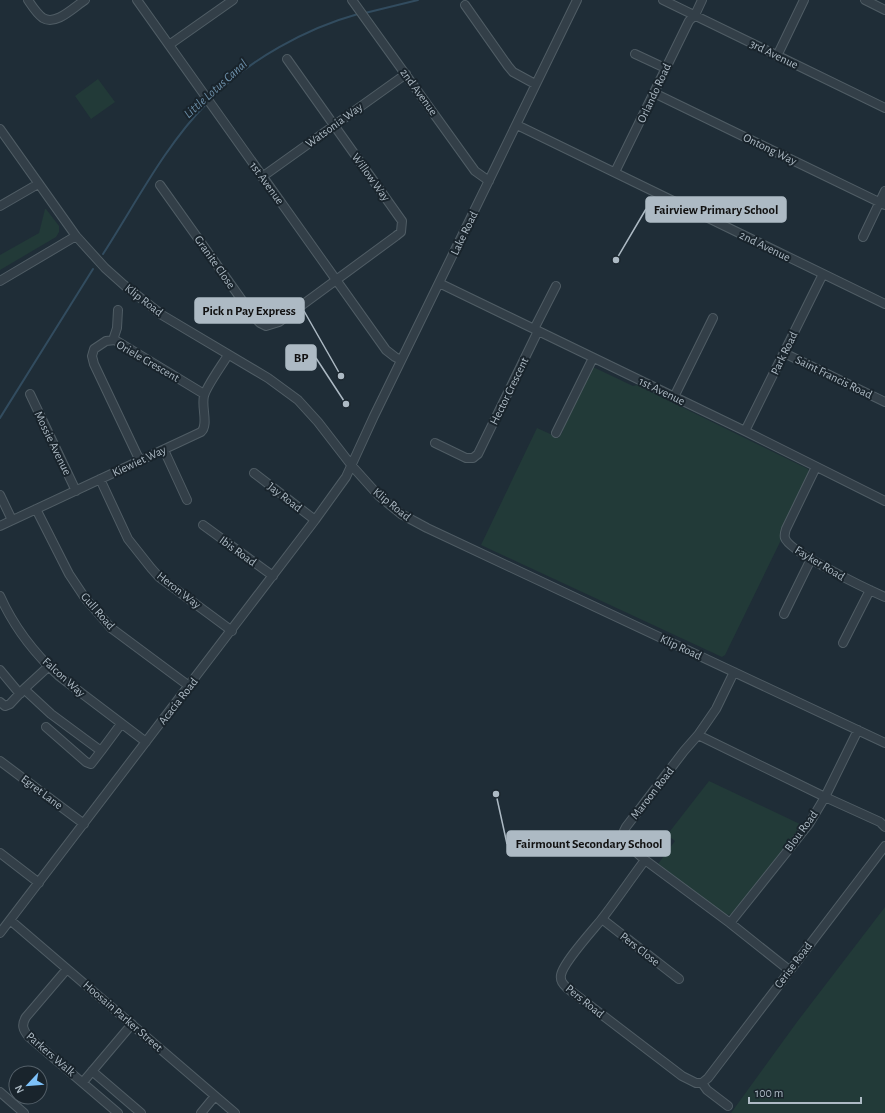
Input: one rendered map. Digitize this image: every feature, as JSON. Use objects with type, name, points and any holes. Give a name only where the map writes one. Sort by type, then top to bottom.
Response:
[{"type":"street","points":[[28,0],[44,19],[54,20],[85,0]]},
{"type":"street","name":"1st Avenue","points":[[137,0],[386,350],[401,360]]},
{"type":"street","points":[[169,45],[233,0]]},
{"type":"street","name":"2nd Avenue","points":[[352,0],[475,171],[489,181]]},
{"type":"street","name":"Lake Road","points":[[352,466],[401,360],[577,0]]},
{"type":"street","name":"3rd Avenue","points":[[664,0],[885,108]]},
{"type":"street","name":"Orlando Road","points":[[615,172],[665,68],[689,21],[695,16],[702,0]]},
{"type":"street","points":[[777,56],[804,0]]},
{"type":"street","points":[[865,0],[885,10]]},
{"type":"street","points":[[465,5],[513,72],[535,84]]},
{"type":"street","points":[[634,54],[665,68]]},
{"type":"street","name":"Willow Way","points":[[287,59],[402,221],[401,232],[336,279]]},
{"type":"street","name":"Watsonia Way","points":[[262,176],[406,74]]},
{"type":"street","name":"Ontong Way","points":[[654,93],[882,204]]},
{"type":"street","name":"2nd Avenue","points":[[517,125],[885,304]]},
{"type":"street","name":"Klip Road","points":[[0,129],[76,236],[105,268],[162,315],[268,378],[298,400],[318,422],[352,466],[386,502],[412,520],[885,743]]},
{"type":"street","points":[[0,206],[38,184]]},
{"type":"street","name":"Granite Close","points":[[160,185],[260,323],[266,326],[279,322],[336,279]]},
{"type":"street","points":[[863,237],[882,204],[885,191]]},
{"type":"street","points":[[0,281],[76,236]]},
{"type":"street","name":"Park Road","points":[[745,431],[823,274]]},
{"type":"street","name":"1st Avenue","points":[[439,283],[745,431],[885,501]]},
{"type":"street","name":"Hector Crescent","points":[[435,443],[466,458],[476,456],[556,286]]},
{"type":"street","points":[[113,340],[117,328],[118,310]]},
{"type":"street","points":[[674,397],[713,318]]},
{"type":"street","name":"Oriele Crescent","points":[[140,461],[94,364],[92,356],[94,349],[106,341],[113,340],[123,344],[204,394]]},
{"type":"street","name":"Saint Francis Road","points":[[784,353],[885,402]]},
{"type":"street","name":"Kiewiet Way","points":[[0,526],[204,430],[205,425],[202,406],[204,394],[228,355]]},
{"type":"street","points":[[556,433],[593,358]]},
{"type":"street","name":"Mossie Avenue","points":[[30,394],[76,491]]},
{"type":"street","points":[[164,450],[187,500]]},
{"type":"street","name":"Acacia Road","points":[[0,933],[232,631],[346,478],[352,466]]},
{"type":"street","name":"Fayker Road","points":[[816,467],[785,534],[785,539],[789,544],[811,559],[885,597]]},
{"type":"street","name":"Jay Road","points":[[254,473],[315,520]]},
{"type":"street","name":"Heron Way","points":[[100,479],[128,539],[150,568],[159,577],[232,631]]},
{"type":"street","points":[[0,495],[12,520]]},
{"type":"street","name":"Gull Road","points":[[36,509],[69,574],[103,620],[111,628],[189,686]]},
{"type":"street","name":"Ibis Road","points":[[204,526],[273,576]]},
{"type":"street","points":[[784,614],[811,559]]},
{"type":"street","points":[[843,643],[870,590]]},
{"type":"street","name":"Falcon Way","points":[[0,596],[8,614],[49,666],[59,676],[146,742]]},
{"type":"street","points":[[0,702],[5,706],[8,706],[49,666]]},
{"type":"street","points":[[0,670],[22,691],[101,751]]},
{"type":"street","name":"Maroon Road","points":[[734,672],[716,709],[698,735],[679,757],[626,827],[623,838],[625,842],[645,860],[730,923],[789,970]]},
{"type":"street","points":[[46,727],[86,762],[91,764],[121,724]]},
{"type":"street","name":"Blou Road","points":[[730,923],[809,824],[825,797],[858,730]]},
{"type":"street","points":[[698,735],[880,822],[885,827]]},
{"type":"street","name":"Egret Lane","points":[[0,761],[84,824]]},
{"type":"street","name":"Cerise Road","points":[[702,1083],[708,1078],[885,846]]},
{"type":"street","points":[[0,853],[39,883]]},
{"type":"street","name":"Pers Road","points":[[645,860],[602,919],[565,966],[561,975],[563,984],[682,1076],[696,1083],[702,1083],[707,1090],[728,1106]]},
{"type":"street","name":"Pers Close","points":[[602,919],[679,979]]},
{"type":"street","name":"Hoosain Parker Street","points":[[10,920],[235,1113]]},
{"type":"street","name":"Parkers Walk","points":[[67,969],[26,1017],[23,1022],[23,1028],[29,1037],[118,1113]]},
{"type":"street","name":"Parkers Walk","points":[[83,1082],[132,1024]]},
{"type":"street","name":"Parkers Walk","points":[[92,1071],[141,1113]]},
{"type":"street","points":[[0,1092],[24,1113]]},
{"type":"street","points":[[201,1113],[215,1096]]},
{"type":"green space","points":[[98,79],[115,102],[91,119],[75,96]]},
{"type":"green space","points":[[45,209],[59,226],[59,232],[56,237],[0,270],[0,255],[39,233]]},
{"type":"green space","points":[[593,367],[633,386],[637,385],[808,469],[809,472],[781,534],[781,540],[725,655],[722,657],[481,545],[537,428],[559,438],[563,431],[562,426],[591,368]]},
{"type":"green space","points":[[709,781],[802,825],[736,912],[728,915],[724,914],[658,864],[675,841],[667,835]]},
{"type":"green space","points":[[885,907],[885,1113],[731,1113],[797,1022]]},
{"type":"waterway","name":"Little Lotus Canal","points":[[365,13],[418,0]]},
{"type":"waterway","name":"Little Lotus Canal","points":[[211,99],[242,71],[279,47],[319,28],[358,14]]},
{"type":"waterway","name":"Little Lotus Canal","points":[[103,254],[151,176],[177,138],[207,103]]},
{"type":"waterway","name":"Little Lotus Canal","points":[[0,418],[93,269]]},
{"type":"place","name":"Fairview Primary School","points":[[616,260]]},
{"type":"place","name":"Pick n Pay Express","points":[[341,376]]},
{"type":"place","name":"BP","points":[[346,404]]},
{"type":"place","name":"Fairmount Secondary School","points":[[496,794]]}]
